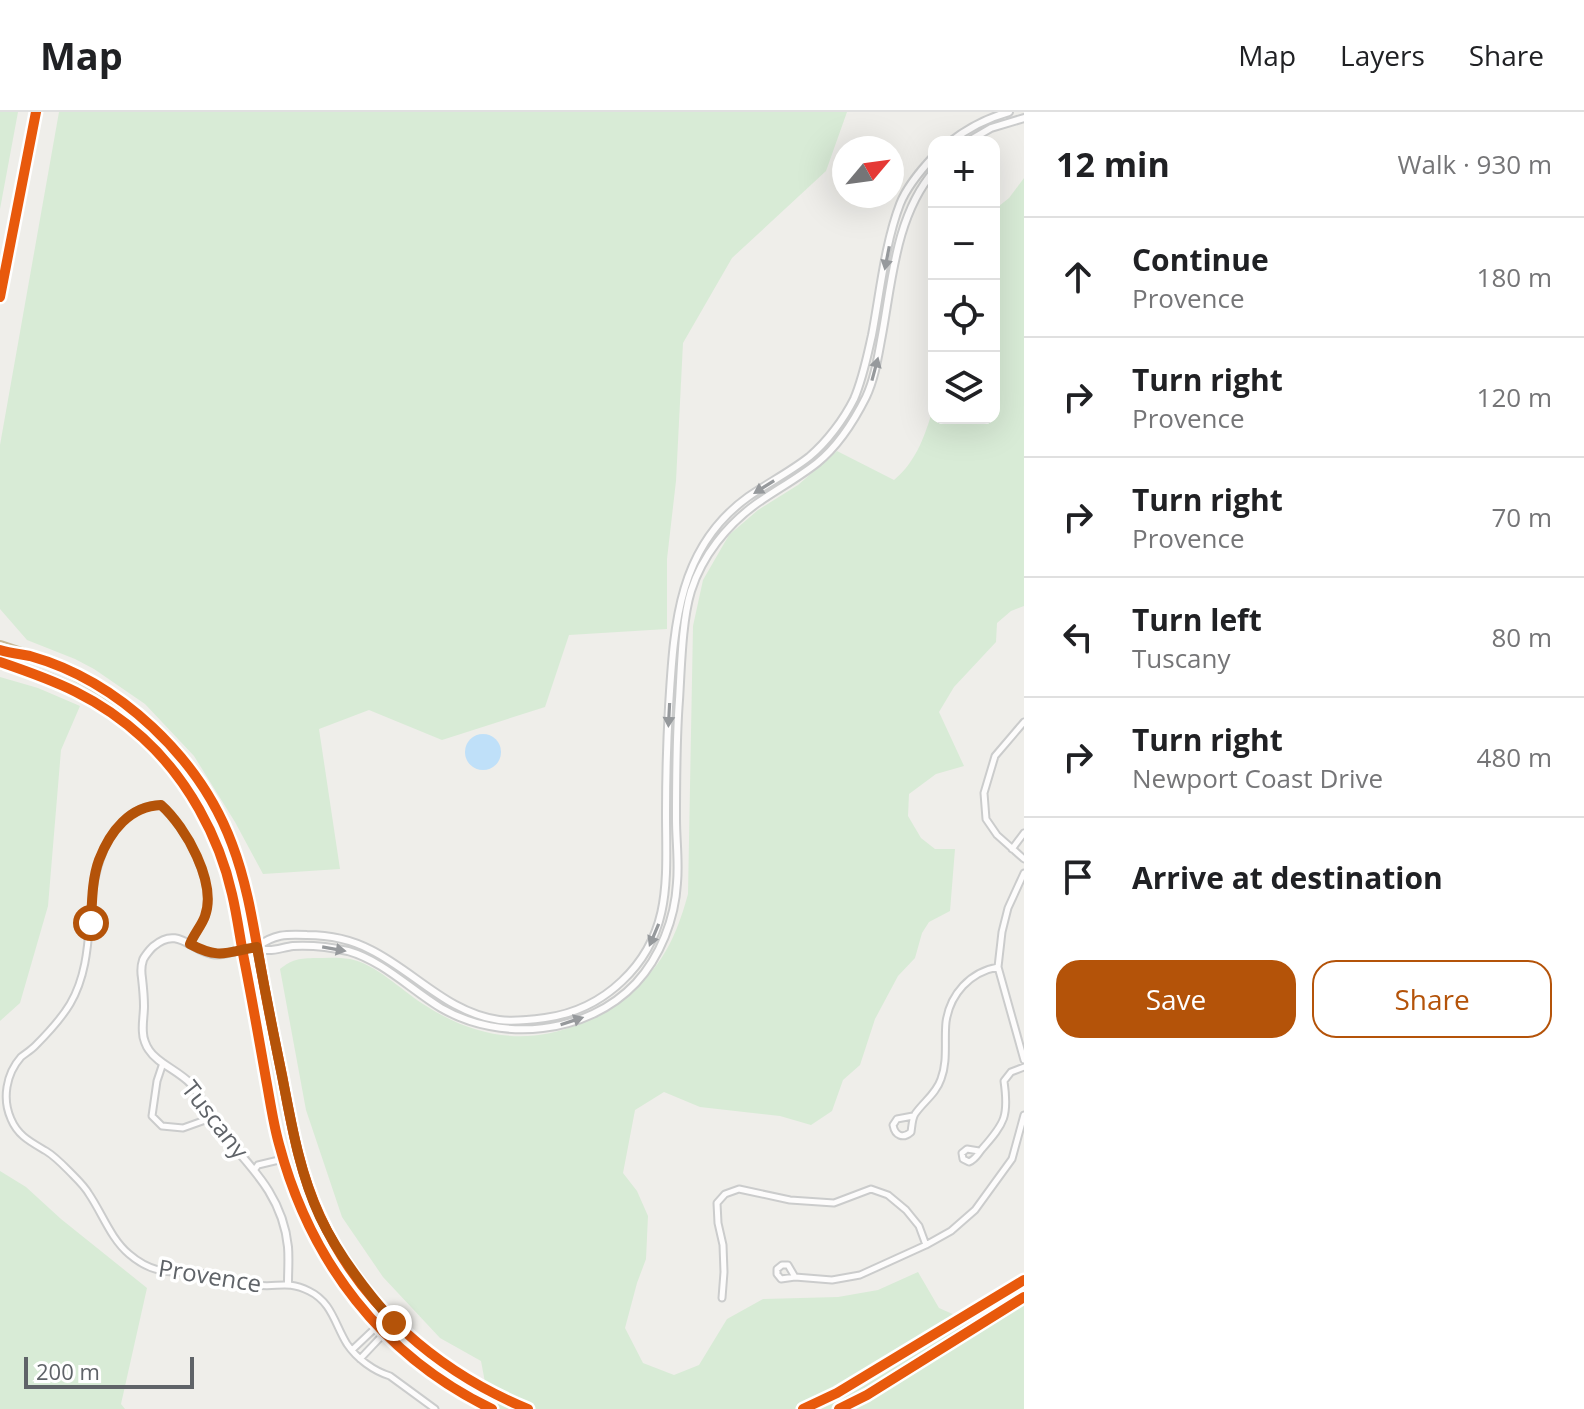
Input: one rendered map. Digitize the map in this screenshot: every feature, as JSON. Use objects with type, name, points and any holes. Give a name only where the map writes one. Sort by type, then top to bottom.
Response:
[{"type":"highway","points":[[0,297],[36,112]]},
{"type":"highway","points":[[0,648],[30,656]]},
{"type":"highway","points":[[0,663],[11,666]]},
{"type":"main road","points":[[30,656],[105,691],[139,716],[188,766],[207,793],[232,843],[245,884],[292,1133],[306,1181],[337,1249],[391,1319],[417,1344],[459,1375],[528,1409]]},
{"type":"main road","points":[[11,666],[51,679],[102,707],[145,740],[167,763],[195,802],[218,847],[232,893],[279,1143],[292,1188],[321,1250],[362,1310],[411,1359],[440,1380],[492,1409]]},
{"type":"main road","points":[[803,1409],[837,1393],[1024,1280]]},
{"type":"main road","points":[[839,1409],[867,1395],[1024,1297]]},
{"type":"street","points":[[958,136],[984,121],[1009,112]]},
{"type":"street","points":[[977,136],[991,128],[1024,118]]},
{"type":"street","points":[[257,947],[270,951],[289,946],[315,946],[365,957],[445,1010],[466,1020],[496,1028],[524,1030],[561,1025],[592,1015],[635,984],[662,945],[677,883],[678,719],[688,571],[701,546],[721,521],[746,498],[811,456],[833,431],[853,400],[865,370],[901,202],[917,174],[928,162]]},
{"type":"street","points":[[257,947],[269,938],[292,934],[348,940],[371,950],[450,1002],[497,1020],[556,1017],[585,1007],[623,980],[649,946],[661,917],[666,892],[669,706],[674,655],[687,590],[713,547],[734,522],[821,460],[854,419],[867,394],[876,366],[903,228],[913,201],[928,180]]},
{"type":"street","points":[[882,283],[891,285]]},
{"type":"street","points":[[833,431],[840,438]]},
{"type":"street","points":[[825,440],[833,447]]},
{"type":"street","points":[[674,655],[683,656]]},
{"type":"street","points":[[1024,722],[995,756],[984,793],[986,819],[997,835],[1024,859]]},
{"type":"street","name":"Provence","points":[[190,944],[205,916],[208,890],[200,862],[173,815],[161,805],[147,805],[133,812],[119,826],[99,860],[88,952],[81,981],[70,1004],[54,1026],[22,1056],[7,1081],[7,1108],[17,1130],[26,1140],[49,1153],[87,1191],[127,1253],[165,1273],[216,1275],[258,1286],[288,1283],[310,1291],[330,1309],[347,1343],[360,1359],[390,1376],[435,1409]]},
{"type":"street","points":[[1012,849],[1024,833]]},
{"type":"street","points":[[1024,873],[1008,908],[998,967],[1024,1060]]},
{"type":"street","name":"Tuscany","points":[[257,947],[218,955],[178,938],[155,944],[142,961],[145,1003],[143,1034],[149,1051],[195,1088],[211,1118],[261,1176],[280,1212],[288,1249],[288,1283]]},
{"type":"street","points":[[913,1116],[911,1132],[899,1136],[893,1125],[897,1119],[913,1116],[941,1082],[948,1012],[957,993],[979,972],[998,967]]},
{"type":"street","points":[[445,1010],[450,1002]]},
{"type":"street","points":[[163,1063],[152,1116],[162,1126],[183,1128],[211,1118]]},
{"type":"street","points":[[979,1151],[993,1138],[1003,1122],[1007,1104],[1004,1081],[1011,1072],[1024,1067]]},
{"type":"street","points":[[795,1277],[832,1280],[860,1275],[951,1231],[975,1210],[1012,1159],[1024,1115]]},
{"type":"street","name":"Tuscany","points":[[255,1169],[258,1165],[284,1159]]},
{"type":"street","points":[[722,1298],[723,1245],[717,1203],[725,1194],[739,1189],[790,1200],[834,1203],[871,1189],[888,1195],[906,1210],[919,1226],[926,1245]]},
{"type":"street","points":[[352,1350],[391,1319]]},
{"type":"street","points":[[360,1359],[380,1330]]},
{"type":"green space","points":[[0,112],[18,112],[0,209]]},
{"type":"green space","points":[[59,112],[847,112],[838,136],[832,136],[832,154],[826,171],[732,258],[683,343],[676,481],[667,559],[667,629],[569,635],[545,707],[442,740],[369,710],[319,729],[340,869],[263,874],[194,756],[145,704],[94,669],[27,640],[0,609],[0,445]]},
{"type":"green space","points":[[1024,178],[1024,606],[1011,611],[997,623],[996,642],[954,687],[939,712],[964,766],[936,774],[909,794],[908,816],[921,838],[935,849],[955,849],[950,911],[929,922],[922,933],[915,958],[898,976],[875,1019],[860,1065],[843,1080],[832,1111],[811,1125],[780,1116],[700,1107],[664,1092],[635,1110],[623,1173],[637,1191],[648,1216],[646,1259],[625,1328],[643,1363],[674,1375],[699,1365],[727,1319],[763,1299],[838,1297],[878,1290],[918,1272],[939,1308],[984,1328],[1024,1304],[1024,1409],[490,1409],[481,1361],[440,1338],[383,1277],[342,1217],[306,1110],[280,969],[299,959],[350,959],[369,966],[423,1004],[460,1024],[499,1035],[518,1036],[559,1031],[600,1015],[640,984],[669,944],[688,894],[693,626],[703,580],[729,535],[758,510],[798,485],[837,451],[894,480],[915,455],[928,424],[1000,424],[1000,205]]},
{"type":"green space","points":[[0,677],[38,688],[80,706],[61,750],[48,906],[20,1003],[0,1021]]},
{"type":"green space","points":[[0,1171],[26,1187],[147,1288],[121,1404],[125,1409],[0,1409]]},
{"type":"water","points":[[483,734],[495,740],[501,752],[495,764],[483,770],[471,764],[465,752],[471,740]]},
{"type":"cycle path","points":[[0,297],[36,112]]},
{"type":"cycle path","points":[[0,650],[30,656],[95,684],[152,727],[199,782],[218,812],[242,876],[296,1147],[306,1182],[337,1249],[380,1307],[433,1355],[463,1376],[528,1409]]},
{"type":"cycle path","points":[[0,662],[58,684],[110,712],[159,754],[187,790],[210,830],[226,872],[277,1136],[310,1227],[331,1265],[384,1333],[417,1362],[492,1409]]},
{"type":"cycle path","points":[[803,1409],[837,1393],[1024,1280]]},
{"type":"cycle path","points":[[839,1409],[867,1395],[1024,1297]]},
{"type":"route","points":[[91,923],[99,860],[110,840],[133,812],[147,805],[161,805],[173,815],[200,862],[208,890],[205,916],[190,944],[218,955],[257,947],[292,1133],[306,1181],[337,1249],[394,1323]]}]
